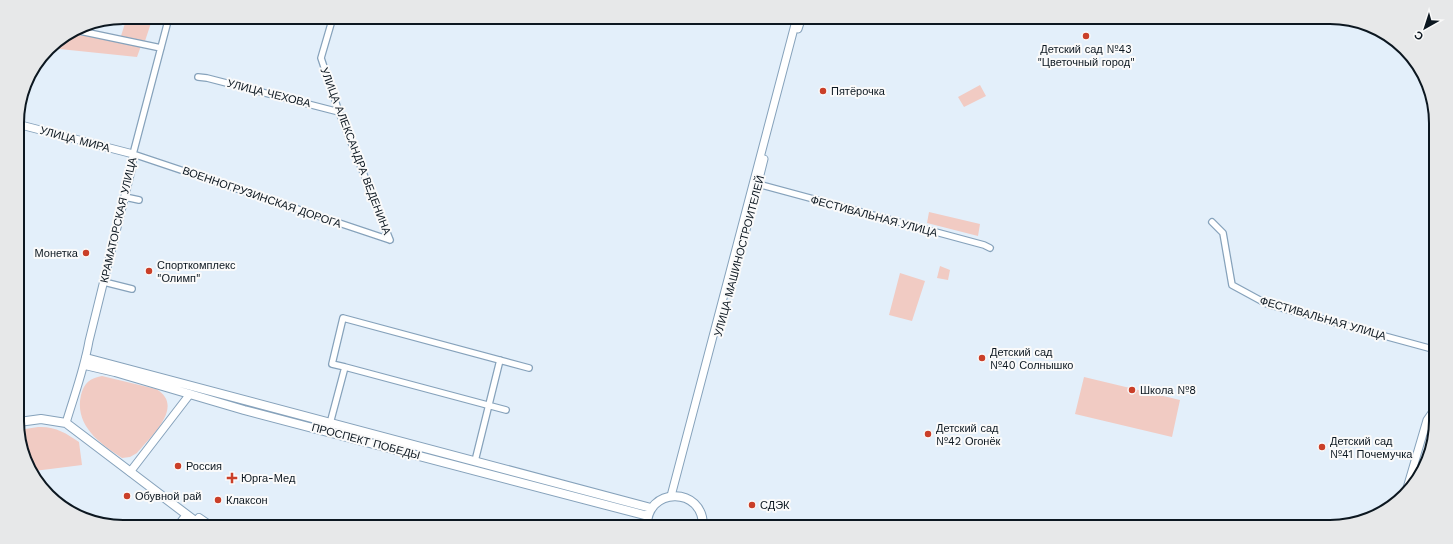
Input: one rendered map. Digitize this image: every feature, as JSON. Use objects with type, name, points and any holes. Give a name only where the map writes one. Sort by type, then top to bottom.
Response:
[{"type":"main road","name":"ПРОСПЕКТ ПОБЕДЫ","points":[[85,362],[115,372],[190,390],[650,512]]},
{"type":"main road","points":[[24,421],[41,419],[66,423],[202,520]]},
{"type":"main road","points":[[329,427],[475,461],[650,512]]},
{"type":"main road","points":[[132,471],[193,520]]},
{"type":"main road","points":[[648,520],[650,512],[657,502],[664,498],[673,496],[684,497],[691,500],[701,513],[702,520]]},
{"type":"street","name":"КРАМАТОРСКАЯ УЛИЦА","points":[[66,423],[85,362],[132,167],[133,154],[167,24]]},
{"type":"street","name":"УЛИЦА АЛЕКСАНДРА ВЕДЕНИНА","points":[[331,24],[321,58],[340,112],[390,240]]},
{"type":"street","points":[[673,496],[795,24]]},
{"type":"street","name":"УЛИЦА МАШИНОСТРОИТЕЛЕЙ","points":[[673,496],[800,24]]},
{"type":"street","points":[[85,32],[161,48]]},
{"type":"street","name":"УЛИЦА ЧЕХОВА","points":[[198,77],[244,86],[340,112]]},
{"type":"street","name":"УЛИЦА МИРА","points":[[24,126],[133,154]]},
{"type":"street","name":"ВОЕННОГРУЗИНСКАЯ ДОРОГА","points":[[133,154],[390,240]]},
{"type":"street","name":"ФЕСТИВАЛЬНАЯ УЛИЦА","points":[[758,184],[984,245],[990,248]]},
{"type":"street","points":[[125,197],[139,200]]},
{"type":"street","name":"ФЕСТИВАЛЬНАЯ УЛИЦА","points":[[1212,222],[1223,234],[1232,285],[1253,298],[1267,304],[1429,348]]},
{"type":"street","points":[[104,282],[132,289]]},
{"type":"street","points":[[506,410],[332,364],[343,318],[529,368]]},
{"type":"street","points":[[475,461],[500,360]]},
{"type":"street","points":[[329,427],[345,367]]},
{"type":"street","points":[[132,471],[190,390]]},
{"type":"street","points":[[1409,481],[1429,417]]},
{"type":"street","points":[[182,520],[186,515]]},
{"type":"shaded area","points":[[125,24],[151,24],[145,41],[121,36]]},
{"type":"shaded area","points":[[77,35],[142,43],[137,57],[58,49]]},
{"type":"shaded area","points":[[980,85],[986,96],[964,107],[958,97]]},
{"type":"shaded area","points":[[929,212],[980,224],[978,236],[927,223]]},
{"type":"shaded area","points":[[940,266],[950,270],[948,280],[937,278]]},
{"type":"shaded area","points":[[900,273],[925,281],[912,321],[889,315]]},
{"type":"shaded area","points":[[102,376],[156,389],[164,396],[168,404],[167,413],[157,430],[137,453],[130,457],[122,458],[105,446],[91,432],[81,416],[81,395],[84,387],[94,378]]},
{"type":"shaded area","points":[[1084,377],[1180,400],[1172,437],[1075,414]]},
{"type":"shaded area","points":[[44,427],[60,431],[70,436],[79,442],[82,465],[38,471],[29,453],[24,429]]},
{"type":"place","name":"Детский сад №43 \"Цветочный город\"","points":[[1086,36]]},
{"type":"place","name":"Пятёрочка","points":[[823,91]]},
{"type":"place","name":"Монетка","points":[[86,253]]},
{"type":"place","name":"Спорткомплекс \"Олимп\"","points":[[149,271]]},
{"type":"place","name":"Детский сад №40 Солнышко","points":[[982,358]]},
{"type":"place","name":"Школа №8","points":[[1132,390]]},
{"type":"place","name":"Детский сад №42 Огонёк","points":[[928,434]]},
{"type":"place","name":"Детский сад №41 Почемучка","points":[[1322,447]]},
{"type":"place","name":"Россия","points":[[178,466]]},
{"type":"place","name":"Юрга-Мед","points":[[232,478]]},
{"type":"place","name":"Обувной рай","points":[[127,496]]},
{"type":"place","name":"Клаксон","points":[[218,500]]},
{"type":"place","name":"СДЭК","points":[[752,505]]}]
